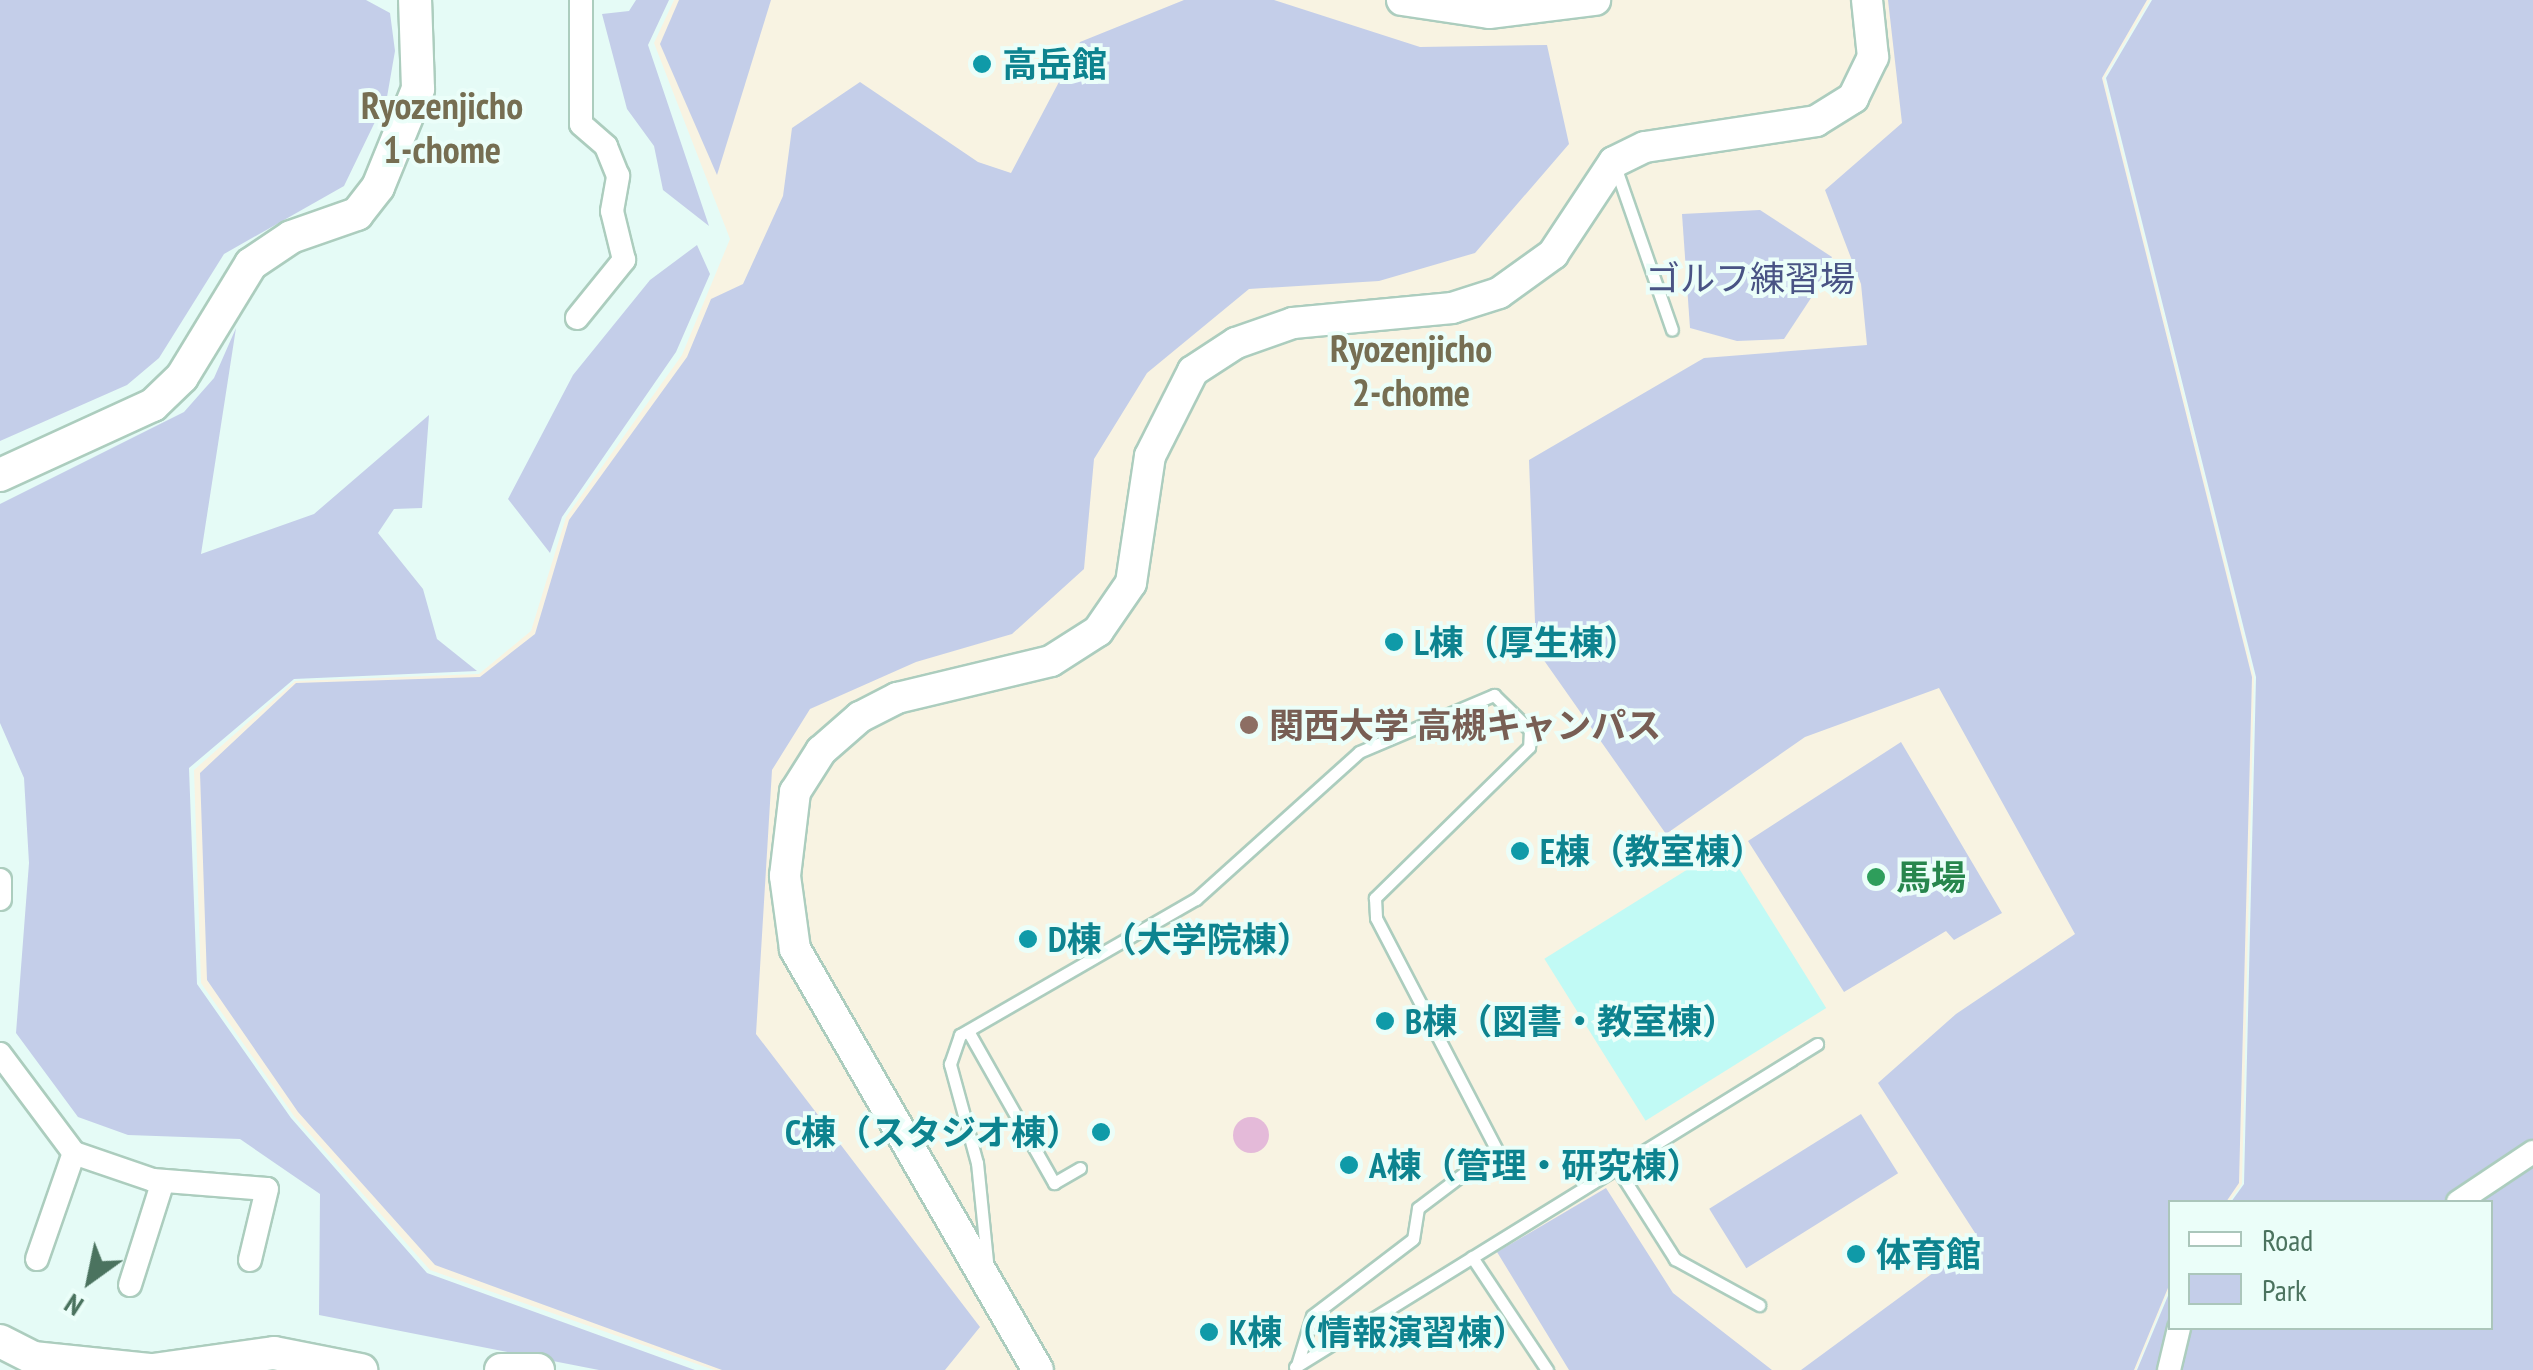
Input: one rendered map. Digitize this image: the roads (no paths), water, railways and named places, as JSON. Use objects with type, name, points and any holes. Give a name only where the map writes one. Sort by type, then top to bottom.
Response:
[{"type":"main road","points":[[0,476],[152,405],[182,377],[251,264],[357,214],[418,90],[415,0]]},
{"type":"main road","points":[[0,1341],[34,1358],[151,1370],[274,1353],[361,1370]]},
{"type":"main road","points":[[501,1370],[538,1370]]},
{"type":"street","points":[[577,318],[624,260],[612,211],[618,176],[606,146],[581,124],[582,0]]},
{"type":"street","points":[[1402,0],[1488,13],[1594,0]]},
{"type":"street","points":[[1038,1370],[794,949],[786,876],[796,792],[821,751],[860,717],[897,698],[1052,661],[1098,631],[1131,583],[1150,456],[1193,371],[1236,342],[1293,323],[1452,308],[1499,293],[1554,254],[1614,162],[1645,147],[1816,121],[1853,98],[1873,57],[1867,0]]},
{"type":"street","points":[[0,880],[0,899]]},
{"type":"street","points":[[0,1054],[74,1153],[163,1181],[267,1189],[250,1260]]},
{"type":"street","points":[[2461,1200],[2533,1152]]},
{"type":"street","points":[[37,1260],[74,1153]]},
{"type":"street","points":[[130,1285],[163,1181]]},
{"type":"street","points":[[2168,1370],[2178,1330]]},
{"type":"lane","points":[[1614,162],[1672,330]]},
{"type":"lane","points":[[990,1285],[977,1163],[950,1064],[968,1031],[1196,899],[1359,752],[1450,719],[1486,694],[1507,702],[1530,730],[1529,747],[1374,898],[1376,918],[1496,1150],[1418,1208],[1413,1239],[1312,1316],[1294,1368]]},
{"type":"lane","points":[[968,1031],[1054,1183],[1080,1168]]},
{"type":"lane","points":[[1294,1368],[1614,1164],[1817,1044]]},
{"type":"lane","points":[[1614,1164],[1675,1259],[1759,1304]]},
{"type":"lane","points":[[1472,1257],[1547,1370]]},
{"type":"place","name":"高岳館","points":[[982,64]]},
{"type":"place","name":"L棟（厚生棟）","points":[[1394,642]]},
{"type":"place","name":"関西大学 高槻キャンパス","points":[[1249,725]]},
{"type":"place","name":"E棟（教室棟）","points":[[1520,851]]},
{"type":"place","name":"馬場","points":[[1876,877]]},
{"type":"place","name":"D棟（大学院棟）","points":[[1028,939]]},
{"type":"place","name":"B棟（図書・教室棟）","points":[[1385,1021]]},
{"type":"place","name":"C棟（スタジオ棟）","points":[[1101,1132]]},
{"type":"place","name":"A棟（管理・研究棟）","points":[[1349,1165]]},
{"type":"place","name":"体育館","points":[[1856,1254]]},
{"type":"place","name":"K棟（情報演習棟）","points":[[1209,1332]]},
{"type":"district","name":"Ryozenjicho 1-chome","points":[[442,127]]},
{"type":"district","name":"Ryozenjicho 2-chome","points":[[1411,370]]},
{"type":"park label","name":"ゴルフ練習場","points":[[1750,278]]}]
